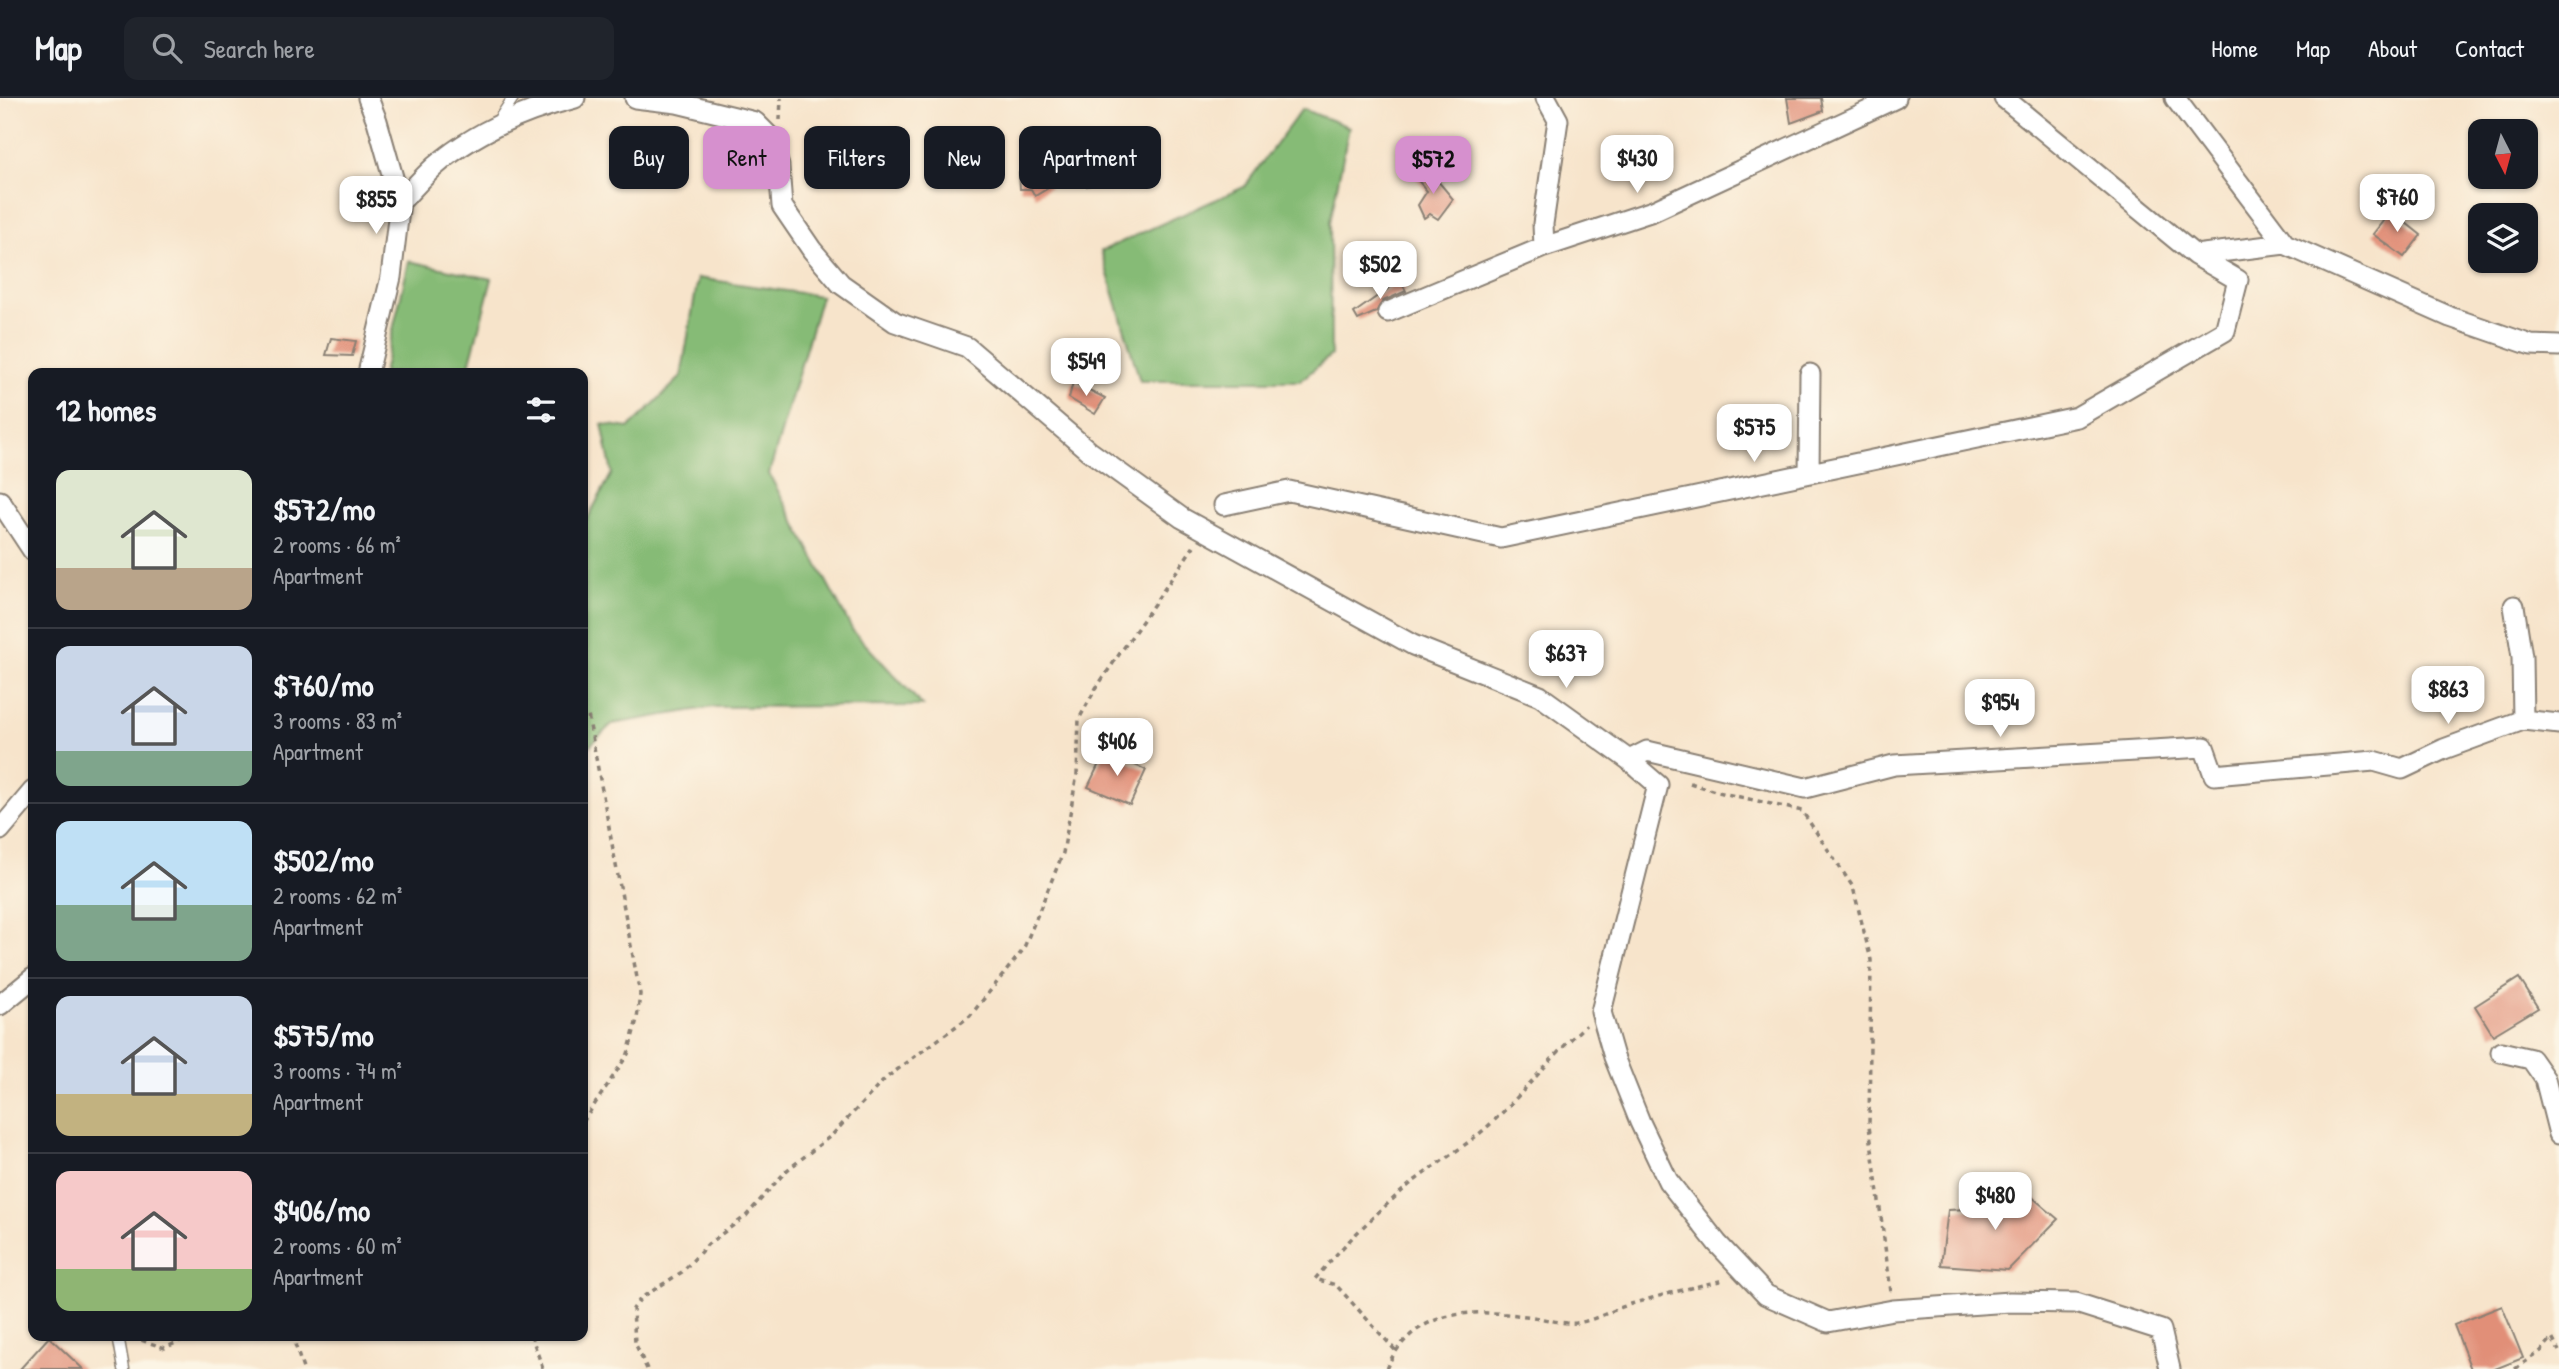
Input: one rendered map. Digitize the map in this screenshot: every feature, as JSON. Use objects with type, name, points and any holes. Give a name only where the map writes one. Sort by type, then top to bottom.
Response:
[{"type":"street","points":[[368,98],[400,202],[391,277],[369,368]]},
{"type":"street","points":[[400,202],[434,167],[475,137],[540,107],[575,98]]},
{"type":"street","points":[[635,98],[661,99],[755,122],[770,137],[779,166],[782,206],[812,250],[841,284],[895,322],[967,347],[1089,451],[1182,517],[1413,645],[1540,696],[1629,760],[1658,785],[1601,1013],[1624,1083],[1668,1181],[1717,1243],[1766,1295],[1828,1322],[1893,1310],[2010,1302],[2076,1303],[2161,1330],[2170,1369]]},
{"type":"street","points":[[1544,247],[1543,224],[1558,120],[1546,98]]},
{"type":"street","points":[[1388,312],[1544,247],[1653,211],[1896,98]]},
{"type":"street","points":[[1224,505],[1289,491],[1501,538],[2077,417],[2225,331],[2238,280],[2195,255],[2004,98]]},
{"type":"street","points":[[2175,98],[2286,244],[2451,317],[2531,345],[2559,346]]},
{"type":"street","points":[[2195,255],[2286,244]]},
{"type":"street","points":[[1809,473],[1810,374]]},
{"type":"street","points":[[0,501],[28,543]]},
{"type":"street","points":[[2514,606],[2522,657],[2523,720]]},
{"type":"street","points":[[1629,760],[1647,751],[1805,788],[1894,765],[2204,747],[2214,775],[2374,761],[2402,769],[2444,749],[2523,720],[2559,724]]},
{"type":"street","points":[[0,830],[28,797]]},
{"type":"street","points":[[0,1005],[28,982]]},
{"type":"street","points":[[2501,1052],[2530,1059],[2538,1069],[2545,1079],[2559,1134]]},
{"type":"lane","points":[[493,128],[513,98]]},
{"type":"lane","points":[[119,1341],[124,1369]]},
{"type":"path","points":[[647,1369],[635,1342],[634,1309],[641,1298],[682,1272],[708,1244],[746,1216],[786,1171],[832,1135],[886,1078],[970,1016],[1023,950],[1063,853],[1077,774],[1079,719],[1096,688],[1205,530]]},
{"type":"path","points":[[588,715],[640,994],[628,1054],[588,1114]]},
{"type":"path","points":[[1693,761],[1689,782],[1717,792],[1802,811],[1853,887],[1871,960],[1869,1126],[1893,1310]]},
{"type":"path","points":[[1395,1350],[1336,1285],[1315,1279],[1337,1253],[1403,1191],[1485,1128],[1561,1048],[1601,1013]]},
{"type":"path","points":[[1386,1369],[1395,1350],[1425,1324],[1449,1314],[1512,1314],[1576,1323],[1630,1304],[1747,1275]]},
{"type":"path","points":[[2515,1369],[2541,1351],[2553,1338],[2559,1351]]},
{"type":"path","points":[[145,1341],[165,1348],[180,1341]]},
{"type":"path","points":[[294,1341],[303,1369]]},
{"type":"path","points":[[533,1341],[543,1369]]},
{"type":"green space","points":[[1302,109],[1349,127],[1330,222],[1331,355],[1300,381],[1140,381],[1101,251],[1244,187]]},
{"type":"green space","points":[[409,261],[492,279],[468,368],[384,368]]},
{"type":"green space","points":[[698,278],[821,296],[769,474],[853,631],[923,706],[713,707],[612,724],[588,747],[588,518],[612,473],[602,424],[629,428],[681,377]]},
{"type":"building","points":[[1787,98],[1821,98],[1823,111],[1791,123]]},
{"type":"building","points":[[1427,168],[1453,199],[1438,219],[1430,214],[1424,218],[1418,205],[1427,191],[1415,177]]},
{"type":"building","points":[[1031,189],[1047,189],[1035,196]]},
{"type":"building","points":[[2391,211],[2421,235],[2404,257],[2373,234]]},
{"type":"building","points":[[1400,280],[1406,291],[1383,301],[1376,312],[1358,320],[1354,313]]},
{"type":"building","points":[[331,338],[356,341],[352,356],[326,355]]},
{"type":"building","points":[[1073,382],[1105,398],[1095,414],[1069,398]]},
{"type":"building","points":[[1105,751],[1146,770],[1130,805],[1088,787]]},
{"type":"building","points":[[2519,978],[2538,1008],[2493,1035],[2475,1006]]},
{"type":"building","points":[[2018,1185],[2058,1219],[2008,1270],[1941,1265],[1948,1210],[1988,1208]]},
{"type":"building","points":[[2502,1306],[2523,1358],[2495,1369],[2471,1369],[2454,1325]]},
{"type":"building","points":[[45,1341],[53,1341],[83,1369],[20,1369]]}]
